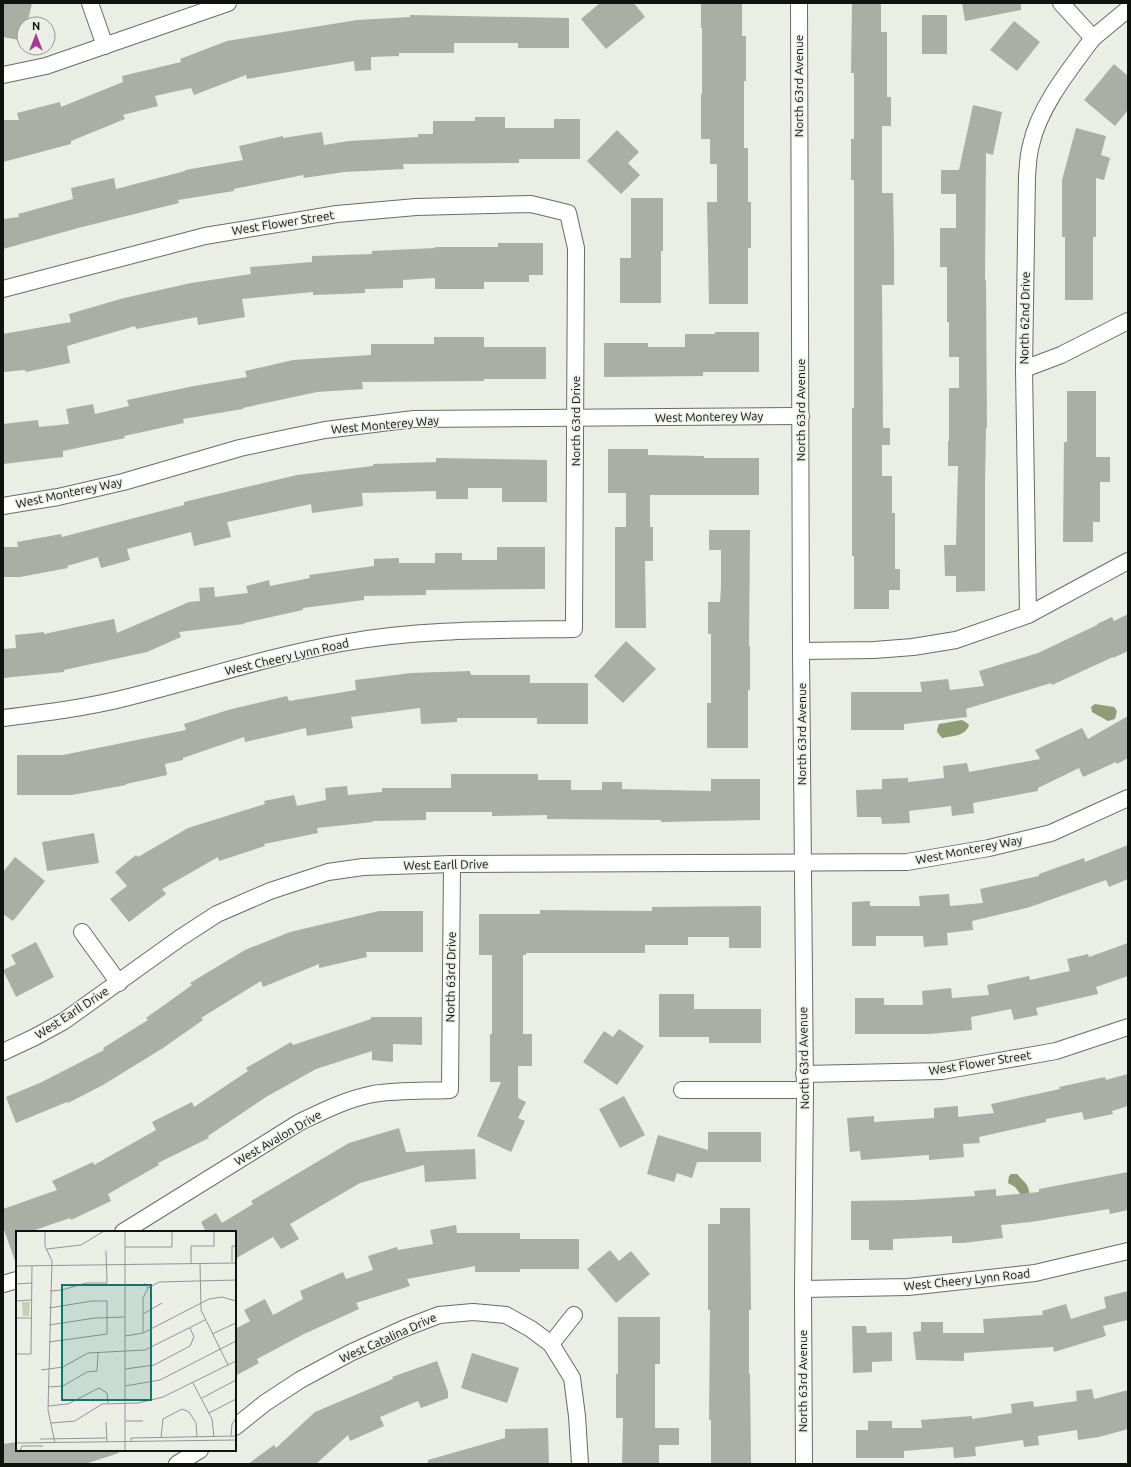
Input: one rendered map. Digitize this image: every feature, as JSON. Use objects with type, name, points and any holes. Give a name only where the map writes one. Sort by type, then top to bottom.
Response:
[{"type":"street","points":[[90,3],[105,46]]},
{"type":"street","points":[[3,75],[46,66],[228,3]]},
{"type":"street","name":"North 63rd Avenue","points":[[799,3],[801,651],[805,1090],[803,1289],[804,1464]]},
{"type":"street","points":[[1061,3],[1093,38]]},
{"type":"street","name":"North 62nd Drive","points":[[1028,615],[1024,369],[1026,199],[1031,145],[1040,121],[1057,88],[1093,38],[1128,9]]},
{"type":"street","name":"West Flower Street","points":[[3,289],[205,236],[337,214],[416,207],[531,204],[568,213]]},
{"type":"street","name":"North 63rd Drive","points":[[568,213],[576,248],[574,629]]},
{"type":"street","points":[[1024,369],[1061,355],[1128,321]]},
{"type":"street","name":"West Monterey Way","points":[[3,506],[58,497],[123,482],[240,448],[325,430],[414,419],[801,416]]},
{"type":"street","points":[[801,651],[913,648],[956,640],[1028,615],[1128,561]]},
{"type":"street","name":"West Cheery Lynn Road","points":[[3,718],[67,710],[124,698],[181,684],[262,660],[342,643],[427,632],[574,629]]},
{"type":"street","name":"West Monterey Way","points":[[803,862],[907,862],[989,848],[1051,833],[1128,798]]},
{"type":"street","name":"West Earll Drive","points":[[3,1052],[64,1022],[180,938],[217,914],[270,891],[328,872],[363,867],[452,864],[803,862]]},
{"type":"street","name":"North 63rd Drive","points":[[450,1090],[452,864]]},
{"type":"street","name":"West Earll Drive","points":[[82,932],[119,983]]},
{"type":"street","name":"West Flower Street","points":[[804,1074],[942,1071],[1056,1051],[1128,1027]]},
{"type":"street","name":"West Avalon Drive","points":[[125,1231],[300,1122],[324,1111],[345,1102],[372,1094],[403,1091],[450,1090]]},
{"type":"street","points":[[682,1090],[805,1090]]},
{"type":"street","name":"West Cheery Lynn Road","points":[[803,1289],[908,1287],[1035,1273],[1128,1250]]},
{"type":"street","points":[[3,1284],[16,1280]]},
{"type":"street","name":"West Catalina Drive","points":[[236,1426],[265,1403],[300,1380],[350,1353],[405,1328],[438,1315],[473,1312],[506,1315],[532,1329],[551,1344],[572,1378],[577,1416],[580,1464]]},
{"type":"street","points":[[551,1344],[574,1315]]},
{"type":"street","points":[[177,1464],[198,1451]]},
{"type":"shaded area","points":[[1095,704],[1114,707],[1117,711],[1115,719],[1108,721],[1092,712],[1091,707]]},
{"type":"shaded area","points":[[962,720],[969,725],[962,733],[942,738],[937,730],[939,724]]},
{"type":"shaded area","points":[[1011,1174],[1017,1174],[1027,1185],[1029,1194],[1021,1195],[1015,1187],[1008,1183],[1009,1176]]},
{"type":"building","points":[[3,3],[32,3],[29,16],[16,16],[16,39],[3,37]]},
{"type":"building","points":[[600,3],[634,3],[645,17],[606,49],[581,19]]},
{"type":"building","points":[[701,3],[742,3],[742,36],[746,36],[744,148],[748,148],[748,202],[751,202],[751,248],[748,248],[748,304],[709,304],[707,202],[717,202],[717,164],[710,164],[710,139],[701,139]]},
{"type":"building","points":[[852,3],[881,3],[881,32],[887,32],[887,97],[891,97],[891,126],[882,126],[882,193],[893,193],[894,285],[882,285],[883,428],[890,428],[890,445],[882,445],[882,476],[892,476],[892,513],[895,513],[895,569],[900,569],[900,590],[889,590],[889,609],[854,609],[854,556],[852,556],[852,408],[854,408],[854,180],[851,180],[851,139],[854,139],[854,73],[851,73]]},
{"type":"building","points":[[962,3],[1021,3],[1021,10],[965,21]]},
{"type":"building","points":[[410,15],[569,18],[569,48],[518,48],[518,43],[454,43],[454,53],[399,53],[399,56],[371,57],[371,70],[355,71],[354,61],[247,79],[246,75],[194,95],[191,88],[155,96],[158,106],[123,115],[125,119],[71,141],[71,144],[3,162],[3,120],[19,120],[17,113],[60,102],[61,107],[123,82],[122,76],[181,62],[180,59],[227,41],[357,20],[410,17]]},
{"type":"building","points":[[922,15],[947,15],[947,54],[922,54]]},
{"type":"building","points":[[1014,21],[1040,42],[1017,71],[990,50]]},
{"type":"building","points":[[1114,64],[1128,76],[1128,110],[1115,126],[1084,100]]},
{"type":"building","points":[[973,105],[1002,112],[993,155],[986,153],[985,280],[987,428],[985,482],[985,591],[956,592],[956,576],[945,576],[944,545],[956,545],[958,466],[948,466],[948,441],[949,388],[959,388],[959,357],[949,357],[949,322],[947,322],[947,267],[940,267],[940,228],[956,228],[956,194],[941,194],[941,170],[959,170]]},
{"type":"building","points":[[475,117],[505,117],[505,128],[554,128],[554,119],[580,119],[580,159],[519,159],[519,163],[403,164],[404,169],[344,172],[304,178],[303,175],[234,189],[234,191],[178,200],[179,203],[78,228],[3,249],[3,219],[19,217],[18,214],[73,199],[71,188],[114,178],[116,189],[185,170],[243,160],[239,146],[283,136],[283,138],[322,132],[324,145],[349,141],[418,137],[418,134],[433,134],[433,121],[475,121]]},
{"type":"building","points":[[1076,128],[1106,136],[1101,155],[1110,158],[1104,180],[1096,178],[1096,237],[1093,237],[1093,300],[1065,300],[1065,237],[1062,237],[1062,180]]},
{"type":"building","points":[[617,130],[639,152],[628,163],[640,175],[621,194],[587,161]]},
{"type":"building","points":[[631,198],[663,198],[661,303],[620,303],[620,258],[631,258]]},
{"type":"building","points":[[498,243],[543,243],[543,275],[529,275],[529,282],[484,282],[484,289],[435,289],[435,278],[403,280],[403,288],[365,289],[365,293],[313,295],[313,292],[242,299],[245,317],[198,325],[197,317],[136,329],[135,326],[67,346],[70,363],[26,372],[25,370],[3,372],[3,334],[71,322],[69,314],[124,298],[191,283],[251,274],[250,267],[312,262],[312,256],[372,254],[372,251],[435,247],[498,247]]},
{"type":"building","points":[[715,332],[759,332],[759,372],[703,372],[703,376],[604,377],[604,343],[648,343],[648,347],[685,347],[685,334],[715,334]]},
{"type":"building","points":[[434,337],[484,337],[484,347],[546,347],[546,379],[362,382],[363,389],[317,392],[243,409],[183,419],[184,423],[124,436],[125,438],[63,451],[63,457],[3,464],[3,424],[38,420],[39,427],[69,424],[66,409],[93,404],[95,414],[129,406],[127,400],[247,377],[245,371],[293,360],[371,355],[371,344],[434,344]]},
{"type":"building","points":[[1067,391],[1096,391],[1096,457],[1110,457],[1110,482],[1100,482],[1100,522],[1093,522],[1093,542],[1063,542],[1064,442],[1067,442]]},
{"type":"building","points":[[608,449],[648,449],[648,455],[704,456],[704,458],[759,458],[759,495],[650,495],[650,527],[653,527],[653,561],[645,561],[646,628],[615,628],[615,527],[626,527],[626,493],[608,493]]},
{"type":"building","points":[[436,458],[547,460],[547,502],[502,502],[502,488],[468,488],[468,499],[436,499],[436,491],[362,493],[363,506],[312,513],[311,504],[227,522],[231,537],[194,546],[191,532],[127,549],[130,560],[101,568],[98,557],[67,566],[68,568],[20,577],[3,577],[3,547],[18,547],[17,542],[61,534],[62,537],[184,505],[184,502],[297,475],[373,466],[373,464],[436,462]]},
{"type":"building","points":[[709,530],[750,530],[750,690],[748,690],[748,748],[707,748],[707,703],[711,703],[711,634],[708,634],[708,602],[720,602],[721,587],[721,550],[709,550]]},
{"type":"building","points":[[497,547],[545,547],[545,589],[426,590],[426,595],[364,596],[364,600],[303,608],[303,610],[244,624],[179,632],[181,637],[147,652],[64,670],[64,672],[3,678],[3,649],[16,648],[15,635],[44,632],[44,634],[114,619],[117,633],[189,602],[200,601],[199,588],[214,587],[215,597],[248,593],[246,586],[269,580],[270,586],[310,578],[309,575],[374,566],[374,559],[399,558],[399,563],[435,563],[435,553],[462,553],[462,560],[497,560]]},
{"type":"building","points":[[1128,614],[1128,651],[1052,685],[1051,683],[966,709],[967,717],[904,724],[904,730],[851,730],[851,692],[922,692],[920,682],[948,679],[950,690],[984,686],[979,671],[1038,653],[1112,617],[1114,621]]},
{"type":"building","points":[[626,641],[656,669],[623,703],[594,676]]},
{"type":"building","points":[[470,671],[471,675],[530,675],[530,683],[588,683],[588,724],[537,724],[537,718],[457,718],[457,722],[421,724],[420,708],[351,717],[353,728],[307,736],[306,728],[245,742],[244,737],[183,758],[183,760],[165,764],[167,775],[126,785],[72,795],[17,795],[17,755],[63,755],[186,730],[184,724],[228,710],[287,696],[289,701],[356,690],[355,680],[411,673]]},
{"type":"building","points":[[1128,716],[1128,758],[1117,764],[1116,762],[1083,777],[1079,768],[1038,788],[1038,791],[973,803],[974,813],[952,816],[951,806],[909,811],[910,823],[882,824],[881,817],[857,817],[856,790],[882,789],[882,779],[908,778],[908,782],[944,778],[943,766],[967,763],[969,772],[1040,759],[1035,750],[1082,728],[1088,739]]},
{"type":"building","points":[[451,774],[538,774],[538,780],[571,780],[571,790],[602,790],[602,782],[622,782],[622,789],[711,791],[711,779],[760,779],[760,820],[661,822],[661,820],[547,819],[547,815],[492,816],[492,812],[426,812],[426,820],[373,821],[317,828],[318,833],[264,844],[265,846],[219,861],[218,857],[162,889],[166,894],[129,922],[110,899],[127,886],[115,872],[136,855],[138,857],[188,828],[265,804],[264,801],[294,795],[297,806],[326,800],[325,788],[347,786],[348,795],[382,792],[382,788],[451,788]]},
{"type":"building","points":[[94,833],[99,863],[47,871],[42,842]]},
{"type":"building","points":[[1128,845],[1128,879],[1109,887],[1106,880],[1030,907],[972,921],[973,930],[947,933],[948,945],[924,947],[923,936],[876,936],[876,946],[852,946],[852,902],[870,901],[870,906],[920,906],[919,896],[949,894],[950,906],[983,903],[980,889],[1039,876],[1039,874],[1084,858],[1085,862]]},
{"type":"building","points":[[15,857],[45,881],[13,921],[3,914],[3,872]]},
{"type":"building","points":[[761,906],[761,948],[729,948],[729,937],[688,937],[688,945],[645,945],[645,953],[526,953],[526,955],[523,955],[523,1034],[532,1034],[532,1066],[518,1066],[518,1098],[526,1102],[518,1118],[525,1121],[511,1152],[477,1136],[501,1082],[490,1082],[490,1034],[492,1034],[492,955],[479,955],[479,914],[540,914],[540,910],[652,911],[652,907]]},
{"type":"building","points":[[379,911],[423,911],[423,952],[366,952],[367,957],[319,968],[319,964],[263,987],[261,981],[201,1018],[203,1020],[163,1048],[103,1085],[68,1103],[67,1102],[16,1123],[6,1097],[42,1082],[104,1050],[103,1048],[148,1020],[146,1018],[192,985],[190,983],[245,950],[290,932]]},
{"type":"building","points":[[36,942],[54,977],[16,997],[3,970],[16,964],[11,955]]},
{"type":"building","points":[[1128,943],[1128,976],[1096,987],[1098,994],[1036,1008],[1038,1015],[1014,1020],[1011,1009],[971,1017],[972,1030],[929,1034],[855,1034],[855,998],[884,998],[884,1005],[923,1005],[922,991],[951,988],[952,998],[989,995],[987,985],[1029,976],[1030,980],[1070,971],[1067,959],[1088,954],[1089,957]]},
{"type":"building","points":[[659,994],[694,994],[694,1009],[761,1009],[761,1043],[709,1043],[709,1037],[659,1037]]},
{"type":"building","points":[[371,1017],[422,1017],[422,1045],[393,1044],[393,1062],[372,1060],[372,1051],[316,1069],[266,1097],[208,1136],[209,1138],[158,1163],[159,1165],[108,1194],[111,1201],[71,1220],[70,1218],[32,1231],[16,1231],[15,1261],[3,1227],[3,1209],[57,1190],[52,1181],[93,1162],[94,1165],[156,1130],[152,1122],[192,1102],[194,1107],[248,1071],[246,1068],[291,1042],[293,1045],[371,1019]]},
{"type":"building","points":[[619,1029],[644,1046],[617,1085],[583,1062],[604,1031],[613,1037]]},
{"type":"building","points":[[1128,1074],[1128,1106],[1112,1111],[1113,1114],[1084,1120],[1082,1112],[1046,1119],[1046,1122],[979,1137],[980,1143],[963,1144],[964,1157],[929,1160],[929,1155],[861,1160],[860,1151],[850,1152],[847,1118],[874,1116],[874,1122],[934,1118],[934,1108],[958,1106],[958,1117],[994,1113],[991,1104],[1060,1089],[1059,1087],[1105,1077],[1106,1080]]},
{"type":"building","points":[[624,1096],[645,1135],[620,1148],[599,1109]]},
{"type":"building","points":[[399,1128],[406,1152],[475,1149],[476,1179],[425,1182],[424,1165],[360,1183],[290,1224],[299,1239],[281,1249],[273,1237],[236,1258],[236,1231],[206,1231],[201,1222],[216,1213],[222,1223],[253,1204],[251,1201],[349,1143]]},
{"type":"building","points":[[708,1132],[761,1132],[761,1162],[697,1162],[692,1178],[677,1173],[674,1182],[647,1174],[658,1135],[708,1150]]},
{"type":"building","points":[[1128,1172],[1128,1210],[1110,1214],[1109,1209],[1031,1222],[1001,1225],[1003,1238],[963,1243],[952,1243],[952,1236],[893,1239],[893,1250],[869,1250],[869,1240],[851,1240],[851,1201],[913,1200],[975,1196],[974,1191],[996,1189],[996,1196],[1039,1192],[1039,1189]]},
{"type":"building","points":[[720,1208],[750,1208],[751,1310],[749,1310],[749,1374],[751,1464],[711,1464],[711,1420],[709,1420],[710,1310],[708,1310],[708,1224],[720,1224]]},
{"type":"building","points":[[456,1225],[457,1233],[520,1233],[520,1239],[579,1239],[579,1269],[520,1269],[520,1272],[475,1272],[475,1266],[407,1279],[410,1286],[356,1303],[359,1309],[304,1334],[257,1359],[259,1363],[236,1375],[236,1328],[250,1321],[244,1310],[265,1299],[273,1315],[303,1299],[300,1291],[343,1272],[346,1279],[373,1270],[368,1256],[397,1247],[398,1250],[433,1244],[430,1230]]},
{"type":"building","points":[[610,1250],[619,1261],[631,1251],[650,1274],[616,1303],[587,1269]]},
{"type":"building","points":[[1128,1291],[1128,1320],[1103,1326],[1106,1336],[1054,1352],[1053,1347],[964,1353],[964,1361],[916,1360],[913,1332],[921,1331],[921,1322],[943,1322],[943,1333],[984,1333],[983,1319],[1043,1315],[1042,1311],[1066,1304],[1071,1319],[1106,1308],[1104,1297]]},
{"type":"building","points":[[618,1317],[660,1317],[660,1364],[655,1364],[655,1428],[679,1428],[679,1445],[659,1445],[659,1464],[622,1464],[623,1418],[616,1418]]},
{"type":"building","points":[[852,1326],[866,1326],[867,1333],[892,1332],[892,1361],[872,1362],[872,1372],[853,1373]]},
{"type":"building","points":[[472,1353],[519,1368],[507,1403],[461,1388]]},
{"type":"building","points":[[437,1361],[448,1392],[448,1398],[421,1408],[418,1401],[380,1417],[384,1426],[350,1441],[348,1435],[316,1464],[248,1464],[274,1445],[276,1448],[315,1412],[393,1379],[392,1377]]},
{"type":"building","points":[[1092,1389],[1094,1399],[1128,1390],[1128,1429],[1099,1437],[1078,1440],[1077,1430],[1038,1436],[1039,1445],[1024,1447],[1023,1440],[975,1447],[976,1456],[954,1458],[953,1447],[904,1451],[904,1458],[856,1458],[856,1430],[868,1430],[868,1421],[892,1421],[892,1428],[922,1428],[921,1420],[972,1416],[972,1419],[1012,1413],[1011,1404],[1033,1401],[1034,1407],[1077,1401],[1076,1391]]},
{"type":"building","points":[[548,1428],[549,1464],[428,1464],[428,1460],[505,1438],[505,1429]]},
{"type":"building","points":[[16,1442],[16,1451],[118,1451],[119,1453],[85,1464],[3,1464],[3,1444]]}]
